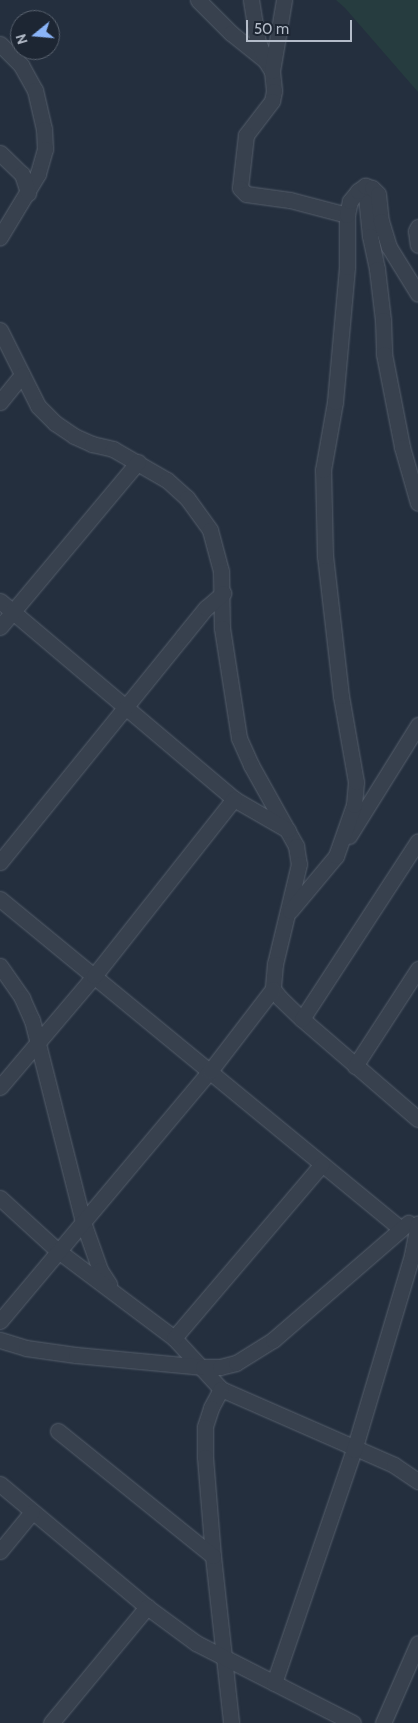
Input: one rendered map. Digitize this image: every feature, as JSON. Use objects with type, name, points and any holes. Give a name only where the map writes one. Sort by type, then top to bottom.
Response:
[{"type":"street","points":[[198,0],[231,33],[269,66]]},
{"type":"street","points":[[251,0],[257,39],[269,66],[274,91],[272,101],[246,135],[243,144],[240,188],[246,194],[290,200],[347,215]]},
{"type":"street","points":[[269,66],[284,0]]},
{"type":"street","points":[[0,44],[21,65],[35,90],[40,108],[44,149],[38,174],[0,237]]},
{"type":"street","points":[[0,153],[22,174],[28,193]]},
{"type":"street","points":[[336,856],[354,805],[356,782],[341,696],[325,556],[322,470],[336,383],[347,267],[347,215],[350,201],[365,186]]},
{"type":"street","points":[[365,186],[372,188],[378,194],[381,221],[389,247],[418,294]]},
{"type":"street","points":[[365,186],[370,236],[377,269],[383,320],[384,354],[402,447],[418,503]]},
{"type":"street","points":[[418,227],[416,231],[418,245]]},
{"type":"street","points":[[0,330],[38,406],[55,423],[74,436],[92,444],[113,449],[166,480],[187,498],[210,530],[222,571],[222,628],[239,738],[251,765],[296,846],[299,864],[275,964],[274,989],[210,1071],[83,1222],[57,1250],[0,1321]]},
{"type":"street","points":[[0,402],[22,375]]},
{"type":"street","points":[[0,627],[138,462]]},
{"type":"street","points":[[0,862],[206,608],[222,593]]},
{"type":"street","points":[[0,601],[234,799],[288,830]]},
{"type":"street","points":[[288,913],[336,856],[418,725]]},
{"type":"street","points":[[0,1087],[94,976],[234,799]]},
{"type":"street","points":[[302,1019],[418,841]]},
{"type":"street","points":[[0,899],[401,1229]]},
{"type":"street","points":[[0,966],[22,998],[32,1020],[83,1222],[100,1270],[112,1290]]},
{"type":"street","points":[[355,1066],[418,969]]},
{"type":"street","points":[[274,989],[280,998],[302,1019],[418,1119]]},
{"type":"street","points":[[174,1338],[322,1164]]},
{"type":"street","points":[[0,1198],[57,1250],[174,1338],[203,1367],[221,1389],[354,1450],[394,1466],[418,1481]]},
{"type":"street","points":[[0,1340],[26,1348],[76,1356],[203,1367],[220,1367],[236,1363],[257,1351],[418,1214]]},
{"type":"street","points":[[274,1683],[354,1450],[412,1255],[418,1224]]},
{"type":"street","points":[[221,1389],[211,1408],[205,1427],[213,1556],[231,1723]]},
{"type":"street","points":[[58,1431],[213,1556]]},
{"type":"street","points":[[0,1484],[147,1607],[196,1643],[353,1723]]},
{"type":"street","points":[[0,1551],[32,1512]]},
{"type":"street","points":[[51,1723],[147,1607]]},
{"type":"street","points":[[383,1723],[418,1643]]},
{"type":"green space","points":[[336,0],[418,0],[418,92],[345,8]]}]
